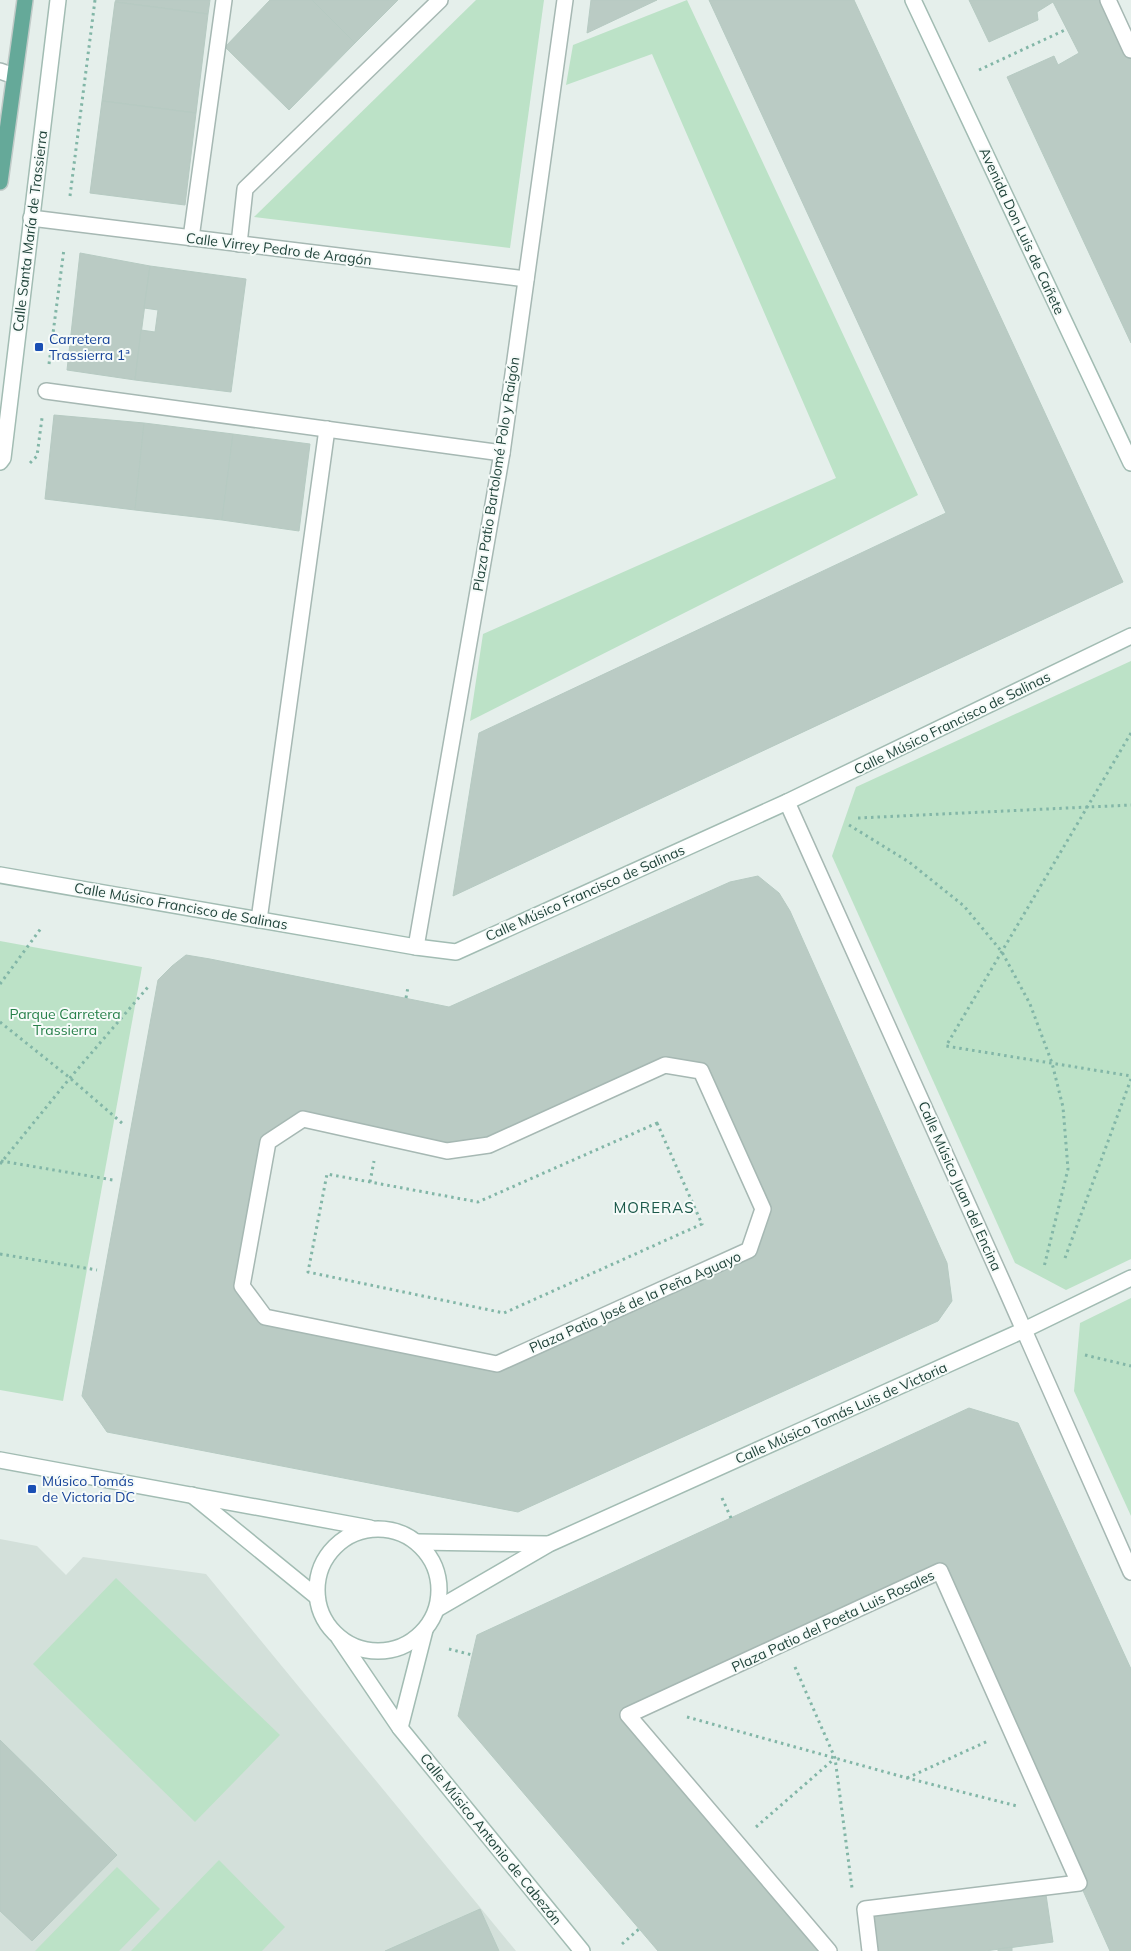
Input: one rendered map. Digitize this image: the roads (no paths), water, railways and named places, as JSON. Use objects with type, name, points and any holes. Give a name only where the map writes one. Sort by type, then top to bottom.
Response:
[{"type":"main road","points":[[0,176],[7,73],[25,0]]},
{"type":"street","name":"Calle Santa María de Trassierra","points":[[0,462],[3,458],[58,0]]},
{"type":"street","points":[[191,238],[224,0]]},
{"type":"street","points":[[239,244],[245,189],[440,0]]},
{"type":"street","name":"Plaza Patio Bartolomé Polo y Raigón","points":[[416,947],[502,454],[565,0]]},
{"type":"street","name":"Avenida Don Luis de Cañete","points":[[912,0],[1127,444],[1131,463]]},
{"type":"street","points":[[1108,0],[1131,50]]},
{"type":"street","name":"Calle Virrey Pedro de Aragón","points":[[32,218],[526,279]]},
{"type":"street","points":[[46,391],[502,454]]},
{"type":"street","points":[[259,920],[327,430]]},
{"type":"street","name":"Calle Músico Francisco de Salinas","points":[[0,875],[416,947],[456,952],[787,802],[1131,636]]},
{"type":"street","name":"Calle Músico Juan del Encina","points":[[787,802],[1131,1572]]},
{"type":"street","name":"Plaza Patio José de la Peña Aguayo","points":[[664,1065],[701,1071],[763,1209],[750,1250],[497,1364],[265,1317],[242,1286],[268,1142],[303,1119],[447,1151],[489,1145],[664,1065]]},
{"type":"street","name":"Calle Músico Tomás Luis de Victoria","points":[[436,1609],[549,1544],[1024,1330],[1131,1278]]},
{"type":"street","points":[[0,1460],[396,1531],[418,1542],[433,1562],[439,1585],[436,1609],[425,1630],[400,1728]]},
{"type":"street","points":[[190,1494],[316,1597]]},
{"type":"street","points":[[372,1528],[348,1536],[329,1551],[318,1572],[316,1597],[323,1620],[338,1638],[360,1650],[384,1652],[406,1645],[425,1630]]},
{"type":"street","name":"Calle Músico Tomás Luis de Victoria","points":[[418,1542],[549,1544]]},
{"type":"street","name":"Plaza Patio del Poeta Luis Rosales","points":[[829,1951],[628,1715],[940,1571],[1079,1883],[865,1909],[870,1951]]},
{"type":"street","name":"Calle Músico Antonio de Cabezón","points":[[338,1638],[400,1728],[582,1951]]},
{"type":"place","name":"Carretera Trassierra 1ª","points":[[39,347]]},
{"type":"place","name":"Músico Tomás de Victoria DC","points":[[32,1489]]},
{"type":"district","name":"MORERAS","points":[[654,1207]]},
{"type":"park label","name":"Parque Carretera Trassierra","points":[[65,1022]]}]
